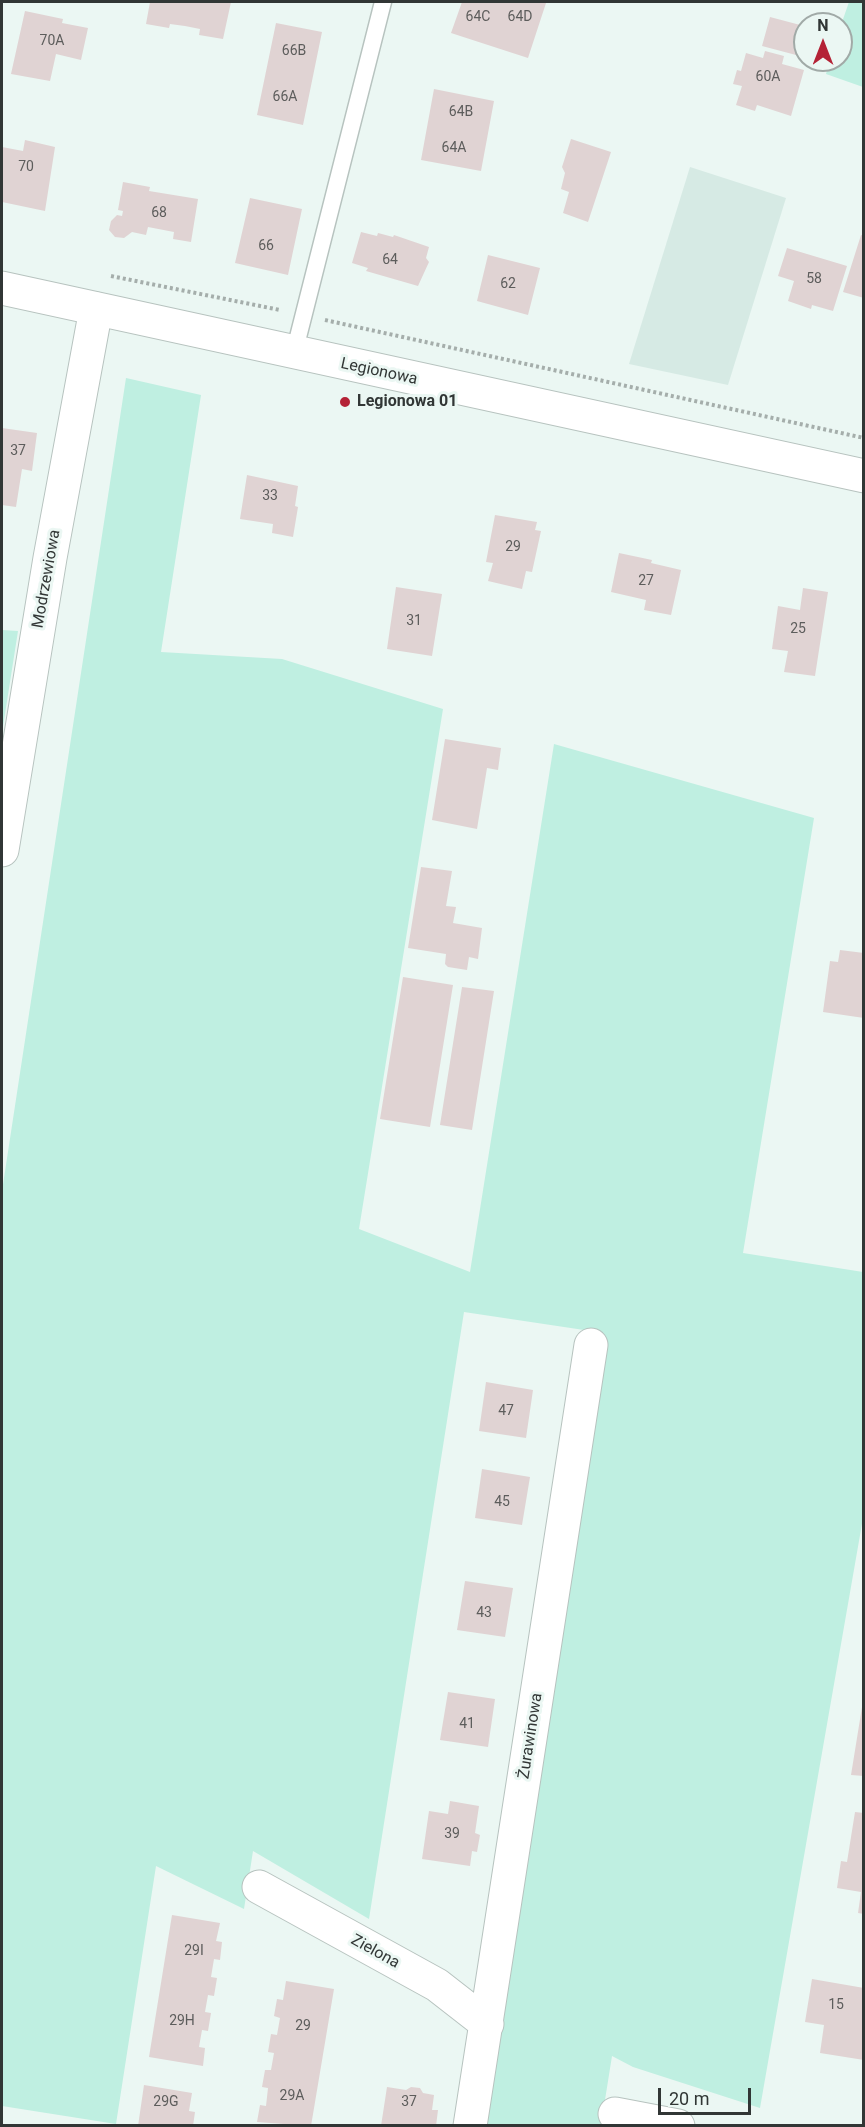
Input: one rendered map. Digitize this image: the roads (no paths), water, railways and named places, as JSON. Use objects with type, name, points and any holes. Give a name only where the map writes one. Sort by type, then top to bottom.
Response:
[{"type":"street","name":"Legionowa","points":[[2,288],[864,476]]},
{"type":"street","name":"Modrzewiowa","points":[[2,850],[52,546],[96,309]]},
{"type":"street","name":"Żurawinowa","points":[[470,2126],[591,1345]]},
{"type":"street","name":"Zielona","points":[[259,1887],[437,1985],[487,2024]]},
{"type":"street","points":[[615,2114],[678,2126]]},
{"type":"lane","points":[[294,353],[349,146],[383,2]]},
{"type":"place","name":"Legionowa 01","points":[[345,402]]}]
